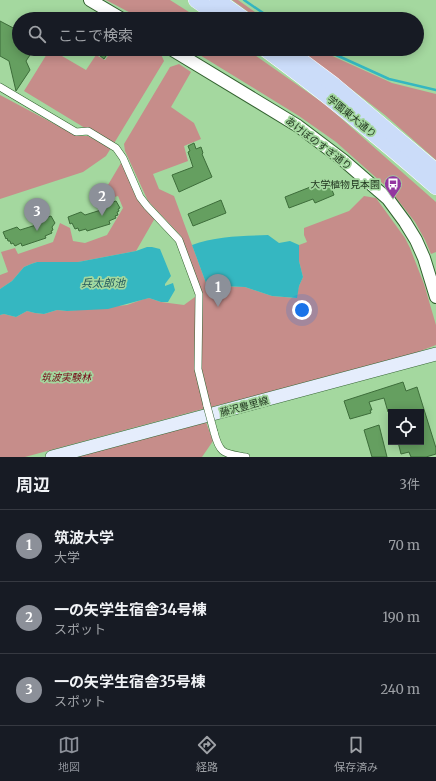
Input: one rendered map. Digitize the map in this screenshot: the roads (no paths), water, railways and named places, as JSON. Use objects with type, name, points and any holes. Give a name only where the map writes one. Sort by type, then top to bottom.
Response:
[{"type":"main road","points":[[196,0],[213,12]]},
{"type":"main road","points":[[217,0],[234,12]]},
{"type":"main road","name":"学園東大通り","points":[[274,56],[369,130],[436,187]]},
{"type":"main road","name":"学園東大通り","points":[[295,56],[334,85],[436,171]]},
{"type":"main road","name":"藤沢豊里線","points":[[52,457],[436,354]]},
{"type":"street","points":[[90,0],[110,12]]},
{"type":"street","name":"あけぼのすぎ通り","points":[[183,56],[298,126],[342,160],[388,199],[416,240],[424,258],[436,297]]},
{"type":"street","points":[[0,87],[76,132],[88,131],[116,148],[123,158],[140,197],[179,240],[199,294],[198,369],[218,447],[225,453],[246,457]]},
{"type":"water","points":[[268,235],[279,243],[290,241],[299,245],[299,261],[303,277],[299,286],[297,298],[272,296],[245,287],[221,286],[206,283],[192,245],[220,238]]},
{"type":"water","name":"兵太郎池","points":[[147,247],[160,249],[171,276],[165,286],[173,283],[175,290],[168,302],[161,302],[149,298],[108,309],[57,310],[44,314],[27,311],[16,317],[4,314],[0,315],[0,289],[12,281],[24,267],[37,262],[78,262],[136,251]]},
{"type":"waterway","points":[[244,0],[262,12]]},
{"type":"waterway","points":[[338,56],[389,79],[436,90]]},
{"type":"place","name":"大学植物見本園","points":[[393,199]]},
{"type":"place","name":"一の矢学生宿舎34号棟","points":[[102,216]]},
{"type":"place","name":"一の矢学生宿舎35号棟","points":[[37,231]]},
{"type":"place","name":"筑波大学","points":[[218,307]]},
{"type":"park label","name":"筑波実験林","points":[[66,377]]}]
